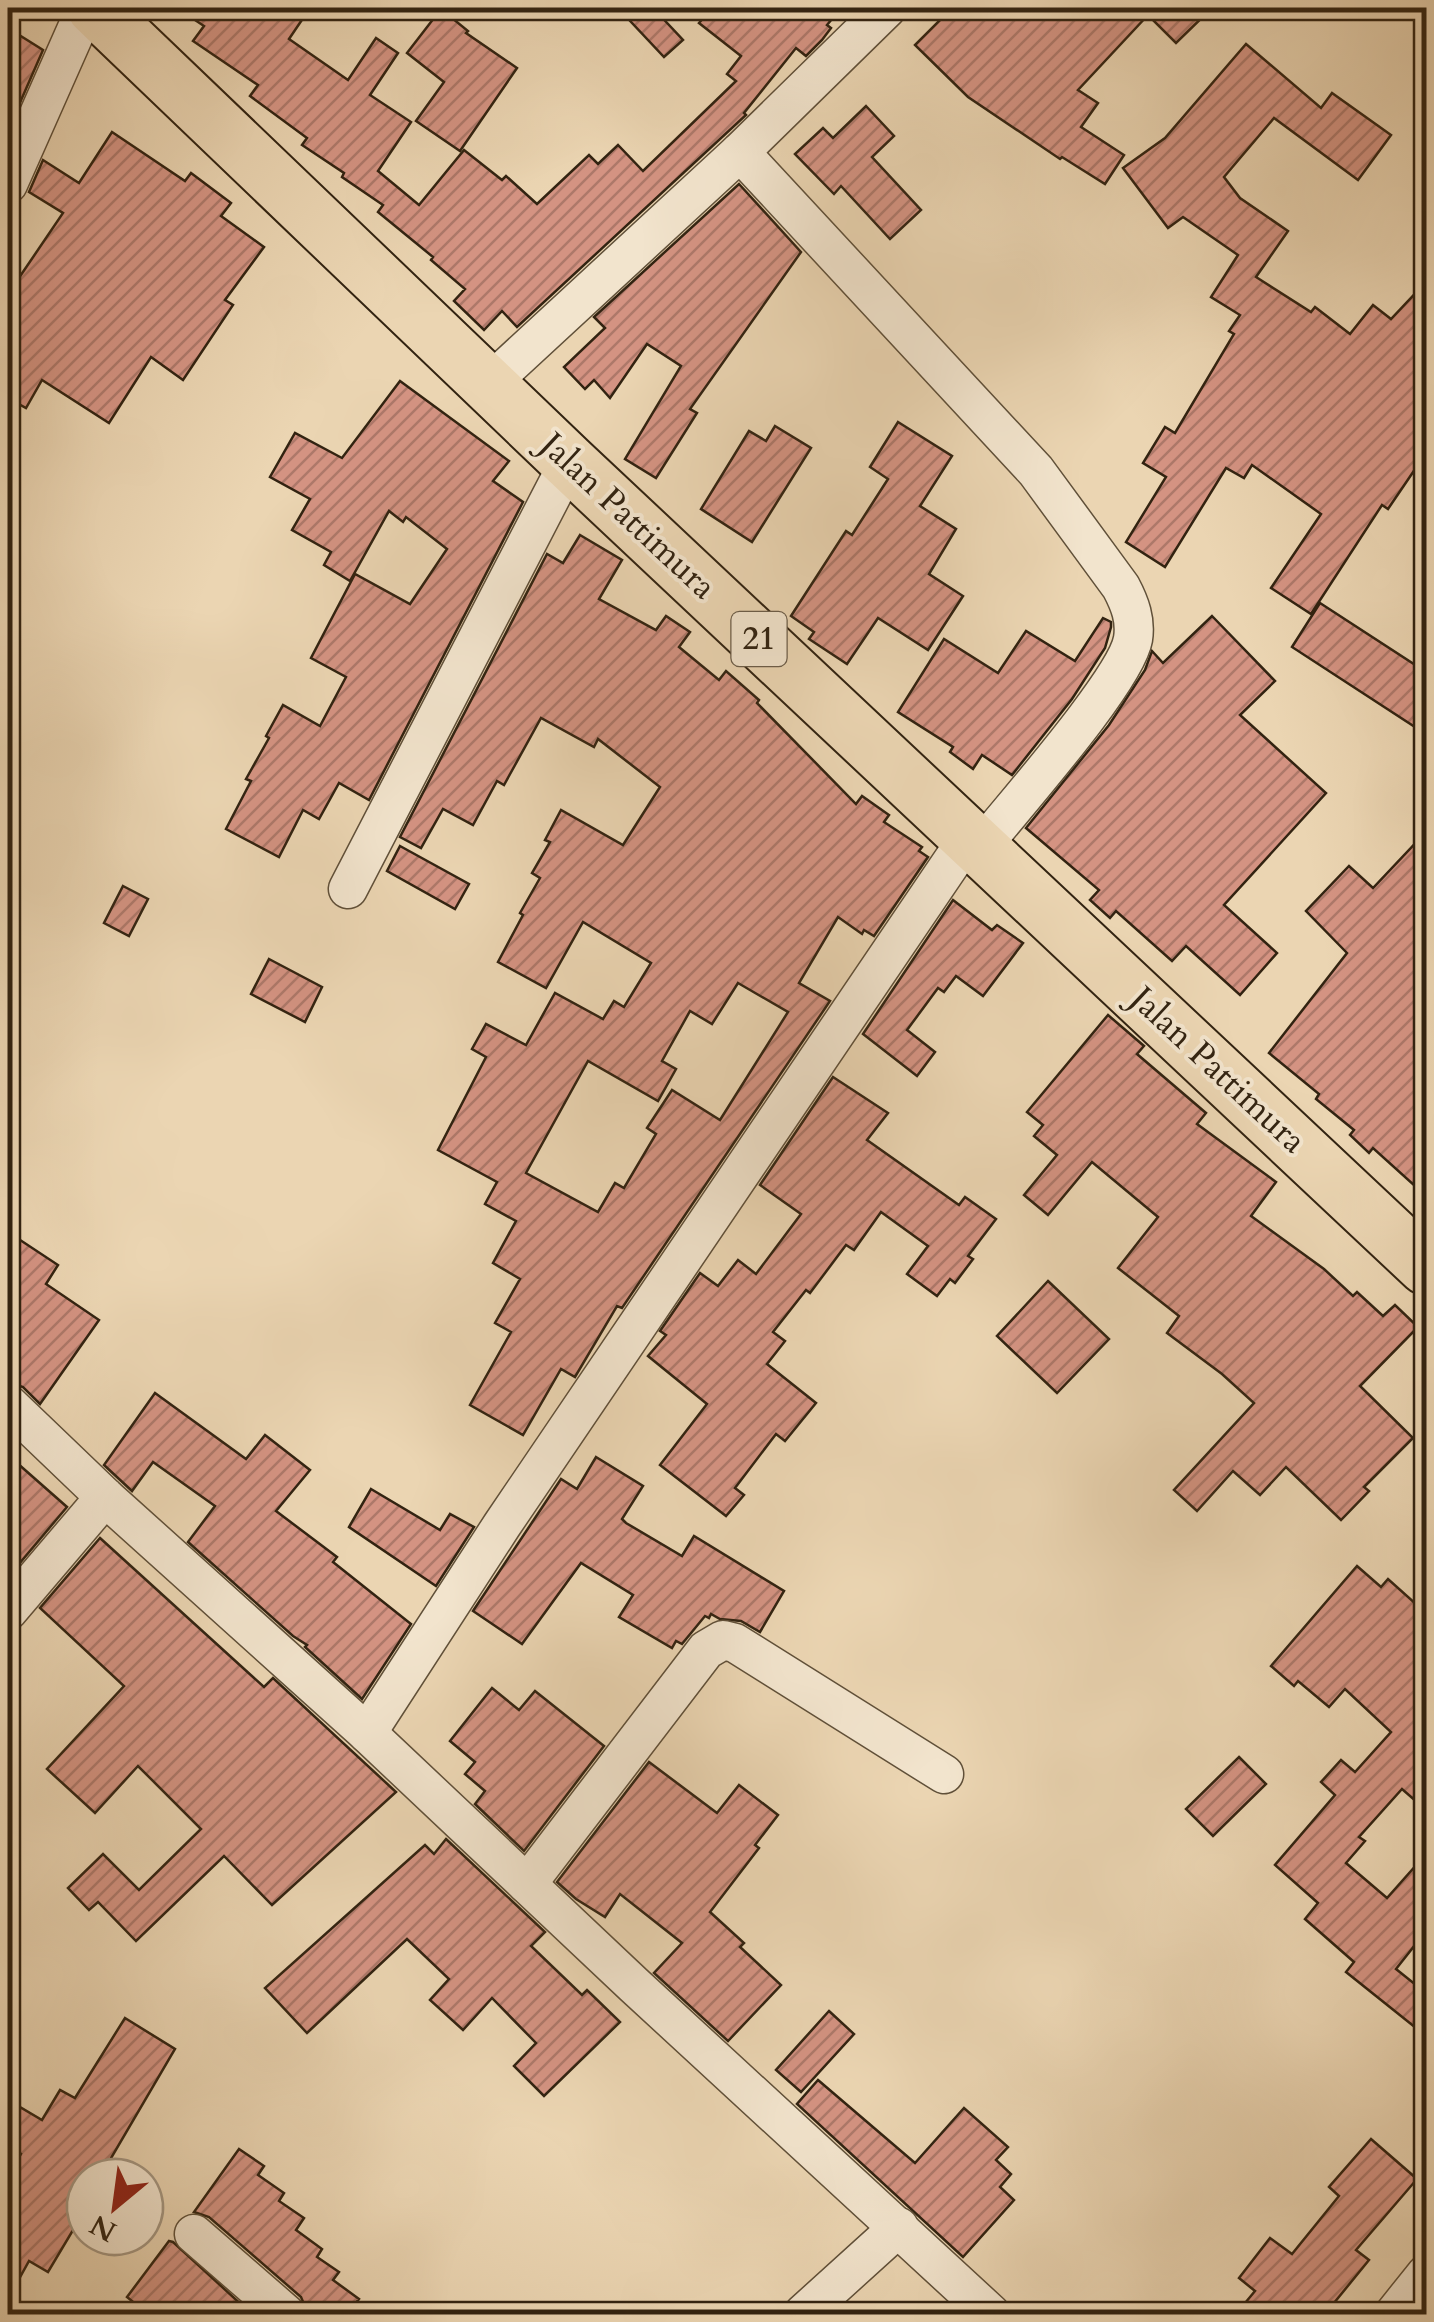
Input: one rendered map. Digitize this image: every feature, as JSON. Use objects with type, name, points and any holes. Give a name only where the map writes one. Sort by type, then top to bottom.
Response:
[{"type":"highway","name":"Jalan Pattimura","points":[[94,8],[569,462],[1426,1267]]},
{"type":"street","points":[[8,184],[86,8]]},
{"type":"street","points":[[490,384],[740,152],[887,8]]},
{"type":"street","points":[[367,1733],[502,1525],[976,841],[1089,712],[1132,643],[1131,607],[1121,587],[1036,471],[740,152]]},
{"type":"street","points":[[348,889],[569,462]]},
{"type":"street","points":[[8,1404],[991,2314]]},
{"type":"street","points":[[8,1611],[105,1496]]},
{"type":"street","points":[[527,1884],[706,1650],[723,1640],[736,1643],[944,1774]]},
{"type":"street","points":[[803,2314],[899,2227]]},
{"type":"street","points":[[194,2234],[286,2314]]},
{"type":"street","points":[[1394,2314],[1426,2274]]},
{"type":"building","points":[[177,8],[310,8],[289,39],[348,80],[376,38],[398,53],[370,95],[411,122],[378,171],[419,205],[464,150],[502,180],[506,176],[537,204],[589,155],[598,164],[618,145],[643,171],[736,81],[727,74],[741,56],[699,23],[712,8],[841,8],[827,25],[831,28],[806,56],[796,48],[746,115],[517,327],[502,311],[484,330],[454,301],[465,289],[378,212],[383,205],[302,145],[307,138],[250,96],[258,85],[193,41],[204,26]]},
{"type":"building","points":[[618,8],[653,8],[683,40],[664,57]]},
{"type":"building","points":[[952,8],[1212,8],[1176,43],[1148,15],[1078,90],[1098,103],[1081,127],[1124,155],[1105,184],[1060,159],[968,97],[915,45]]},
{"type":"building","points":[[441,9],[466,33],[517,68],[460,151],[416,121],[444,82],[407,53]]},
{"type":"building","points":[[8,28],[43,50],[8,130]]},
{"type":"building","points":[[1246,44],[1321,108],[1332,93],[1391,135],[1358,180],[1274,118],[1224,177],[1240,198],[1288,231],[1256,277],[1311,312],[1315,307],[1350,334],[1373,305],[1391,319],[1426,282],[1426,453],[1388,509],[1382,505],[1311,614],[1271,588],[1321,514],[1252,465],[1244,478],[1226,468],[1165,567],[1126,542],[1166,477],[1143,463],[1165,427],[1175,433],[1234,334],[1229,331],[1240,315],[1211,297],[1238,255],[1183,217],[1168,228],[1123,168],[1165,138]]},
{"type":"building","points":[[866,106],[894,136],[872,157],[921,210],[890,239],[841,186],[834,194],[795,154],[823,128],[833,138]]},
{"type":"building","points":[[112,132],[185,181],[191,173],[231,203],[221,216],[264,247],[225,300],[233,305],[183,380],[151,357],[109,423],[42,380],[26,408],[8,398],[8,294],[63,213],[29,192],[43,160],[79,183]]},
{"type":"building","points":[[739,184],[801,252],[690,409],[697,413],[656,478],[625,459],[681,366],[647,344],[610,398],[594,380],[585,389],[564,367],[605,328],[594,317]]},
{"type":"building","points":[[400,381],[509,461],[493,481],[523,502],[369,800],[339,783],[319,819],[303,810],[279,857],[226,829],[251,781],[246,779],[269,738],[266,736],[283,705],[320,726],[346,677],[311,658],[355,574],[410,604],[447,549],[406,517],[403,522],[389,511],[350,581],[324,565],[331,552],[292,530],[310,499],[270,477],[295,433],[342,458]]},
{"type":"building","points":[[898,422],[952,456],[920,506],[956,529],[929,574],[963,596],[928,650],[878,618],[847,664],[809,639],[814,632],[791,616],[846,531],[852,535],[888,479],[870,467]]},
{"type":"building","points":[[775,426],[811,448],[752,542],[701,509],[749,431],[766,441]]},
{"type":"building","points":[[580,535],[622,560],[599,599],[656,630],[666,616],[690,632],[679,647],[719,680],[726,671],[759,700],[757,703],[856,804],[862,796],[889,815],[884,822],[922,847],[919,851],[928,857],[874,936],[864,930],[862,934],[838,917],[799,983],[830,1001],[622,1308],[617,1306],[575,1377],[561,1369],[523,1435],[470,1405],[511,1332],[495,1323],[520,1279],[493,1263],[516,1221],[485,1204],[497,1182],[438,1150],[486,1057],[472,1049],[486,1024],[526,1045],[555,993],[603,1019],[614,1001],[624,1007],[651,963],[583,922],[546,988],[498,962],[540,878],[532,873],[550,842],[545,840],[561,810],[623,845],[660,787],[598,739],[594,747],[541,718],[504,785],[497,781],[473,825],[443,809],[421,848],[400,837],[547,554],[563,563]],"holes":[[[738,983],[788,1012],[720,1120],[672,1090],[647,1128],[656,1134],[624,1188],[615,1183],[598,1212],[526,1173],[588,1061],[658,1101],[676,1069],[662,1061],[690,1011],[712,1024]]]},
{"type":"building","points":[[1320,603],[1426,672],[1426,710],[1415,727],[1292,647]]},
{"type":"building","points":[[1212,616],[1275,681],[1240,715],[1326,793],[1224,905],[1277,953],[1240,995],[1186,946],[1172,961],[1116,911],[1110,918],[1090,900],[1099,890],[1026,828],[1109,725],[1145,670],[1152,651],[1163,663]]},
{"type":"building","points":[[1103,618],[1111,622],[1105,648],[1072,699],[1012,775],[982,755],[973,769],[950,752],[953,747],[898,712],[944,639],[998,673],[1026,631],[1075,661]]},
{"type":"building","points":[[1426,832],[1426,1196],[1373,1148],[1369,1153],[1350,1135],[1354,1130],[1316,1099],[1319,1094],[1269,1053],[1347,953],[1306,911],[1349,866],[1373,888]]},
{"type":"building","points":[[400,846],[469,884],[455,909],[387,871]]},
{"type":"building","points":[[123,886],[148,899],[129,936],[104,923]]},
{"type":"building","points":[[953,900],[992,930],[997,925],[1023,943],[983,996],[956,976],[944,992],[938,988],[907,1030],[935,1052],[917,1076],[863,1034]]},
{"type":"building","points":[[269,959],[322,987],[305,1022],[251,994]]},
{"type":"building","points":[[1108,1015],[1144,1046],[1137,1054],[1206,1113],[1197,1124],[1276,1182],[1251,1216],[1324,1269],[1353,1296],[1357,1292],[1383,1316],[1395,1305],[1418,1327],[1360,1386],[1413,1438],[1364,1487],[1369,1491],[1341,1520],[1286,1467],[1260,1495],[1233,1471],[1197,1511],[1174,1490],[1254,1403],[1167,1333],[1179,1316],[1118,1268],[1158,1217],[1092,1162],[1048,1215],[1024,1195],[1057,1155],[1034,1136],[1043,1125],[1027,1112]]},
{"type":"building","points":[[833,1077],[888,1113],[867,1140],[959,1205],[965,1197],[996,1219],[968,1256],[973,1259],[955,1283],[950,1279],[937,1296],[907,1274],[928,1246],[881,1212],[854,1250],[846,1245],[810,1293],[806,1290],[773,1332],[785,1341],[767,1364],[816,1403],[785,1441],[776,1434],[735,1488],[744,1495],[726,1516],[660,1465],[707,1404],[648,1356],[666,1335],[660,1331],[700,1273],[718,1286],[738,1260],[756,1274],[801,1214],[760,1185]]},
{"type":"building","points":[[8,1232],[58,1265],[46,1284],[99,1320],[40,1404],[23,1387],[8,1382]]},
{"type":"building","points":[[1048,1281],[1109,1339],[1057,1393],[997,1336]]},
{"type":"building","points":[[155,1393],[246,1459],[265,1435],[310,1470],[276,1511],[337,1557],[333,1562],[411,1624],[362,1699],[307,1645],[188,1542],[215,1506],[153,1462],[132,1491],[104,1465]]},
{"type":"building","points":[[8,1455],[67,1507],[8,1577]]},
{"type":"building","points":[[596,1457],[643,1486],[622,1519],[626,1523],[682,1556],[694,1536],[784,1591],[760,1632],[741,1621],[711,1614],[682,1644],[676,1641],[672,1648],[619,1617],[633,1595],[581,1563],[522,1644],[473,1611],[561,1479],[577,1489]]},
{"type":"building","points":[[371,1489],[440,1530],[450,1514],[474,1527],[436,1586],[349,1527]]},
{"type":"building","points":[[100,1538],[264,1687],[273,1678],[396,1792],[272,1905],[224,1856],[136,1941],[98,1902],[89,1910],[68,1888],[103,1854],[139,1890],[201,1829],[138,1766],[95,1813],[47,1769],[124,1686],[40,1608]]},
{"type":"building","points":[[1357,1566],[1381,1587],[1388,1579],[1426,1613],[1426,1810],[1402,1789],[1359,1837],[1365,1841],[1346,1863],[1387,1898],[1426,1854],[1426,1931],[1396,1969],[1426,1993],[1426,2036],[1346,1972],[1354,1962],[1305,1919],[1318,1903],[1275,1865],[1335,1795],[1321,1782],[1341,1760],[1355,1772],[1391,1732],[1345,1689],[1329,1707],[1298,1681],[1294,1686],[1271,1666]]},
{"type":"building","points":[[492,1688],[519,1710],[535,1691],[604,1746],[524,1851],[475,1804],[485,1791],[465,1774],[475,1762],[450,1741]]},
{"type":"building","points":[[1239,1757],[1266,1784],[1213,1836],[1186,1809]]},
{"type":"building","points":[[649,1762],[717,1813],[739,1785],[778,1815],[755,1845],[759,1848],[710,1912],[781,1985],[728,2041],[654,1973],[682,1943],[620,1894],[605,1917],[557,1882]]},
{"type":"building","points":[[446,1839],[545,1932],[531,1946],[582,1995],[587,1990],[620,2022],[544,2096],[514,2066],[536,2043],[492,1998],[463,2030],[430,2000],[449,1979],[407,1939],[307,2033],[265,1988],[425,1845],[434,1854]]},
{"type":"building","points":[[829,2011],[854,2034],[801,2092],[776,2070]]},
{"type":"building","points":[[125,2018],[175,2049],[112,2157],[65,2157],[65,2244],[48,2272],[29,2261],[8,2299],[8,2177],[21,2154],[8,2145],[8,2100],[42,2120],[60,2090],[75,2098]]},
{"type":"building","points":[[818,2080],[915,2163],[964,2108],[1008,2147],[996,2160],[1011,2174],[1000,2187],[1014,2200],[963,2257],[797,2104]]},
{"type":"building","points":[[1371,2139],[1417,2179],[1356,2250],[1369,2260],[1325,2314],[1236,2314],[1255,2291],[1239,2278],[1270,2238],[1292,2254],[1339,2196],[1329,2187]]},
{"type":"building","points":[[239,2149],[264,2166],[258,2175],[284,2193],[279,2201],[304,2218],[296,2230],[322,2249],[317,2257],[339,2272],[333,2280],[359,2299],[347,2314],[308,2314],[301,2297],[209,2217],[194,2212]]},
{"type":"building","points":[[173,2242],[244,2307],[238,2314],[123,2314],[132,2301],[127,2297],[157,2257],[165,2257],[165,2246]]}]
